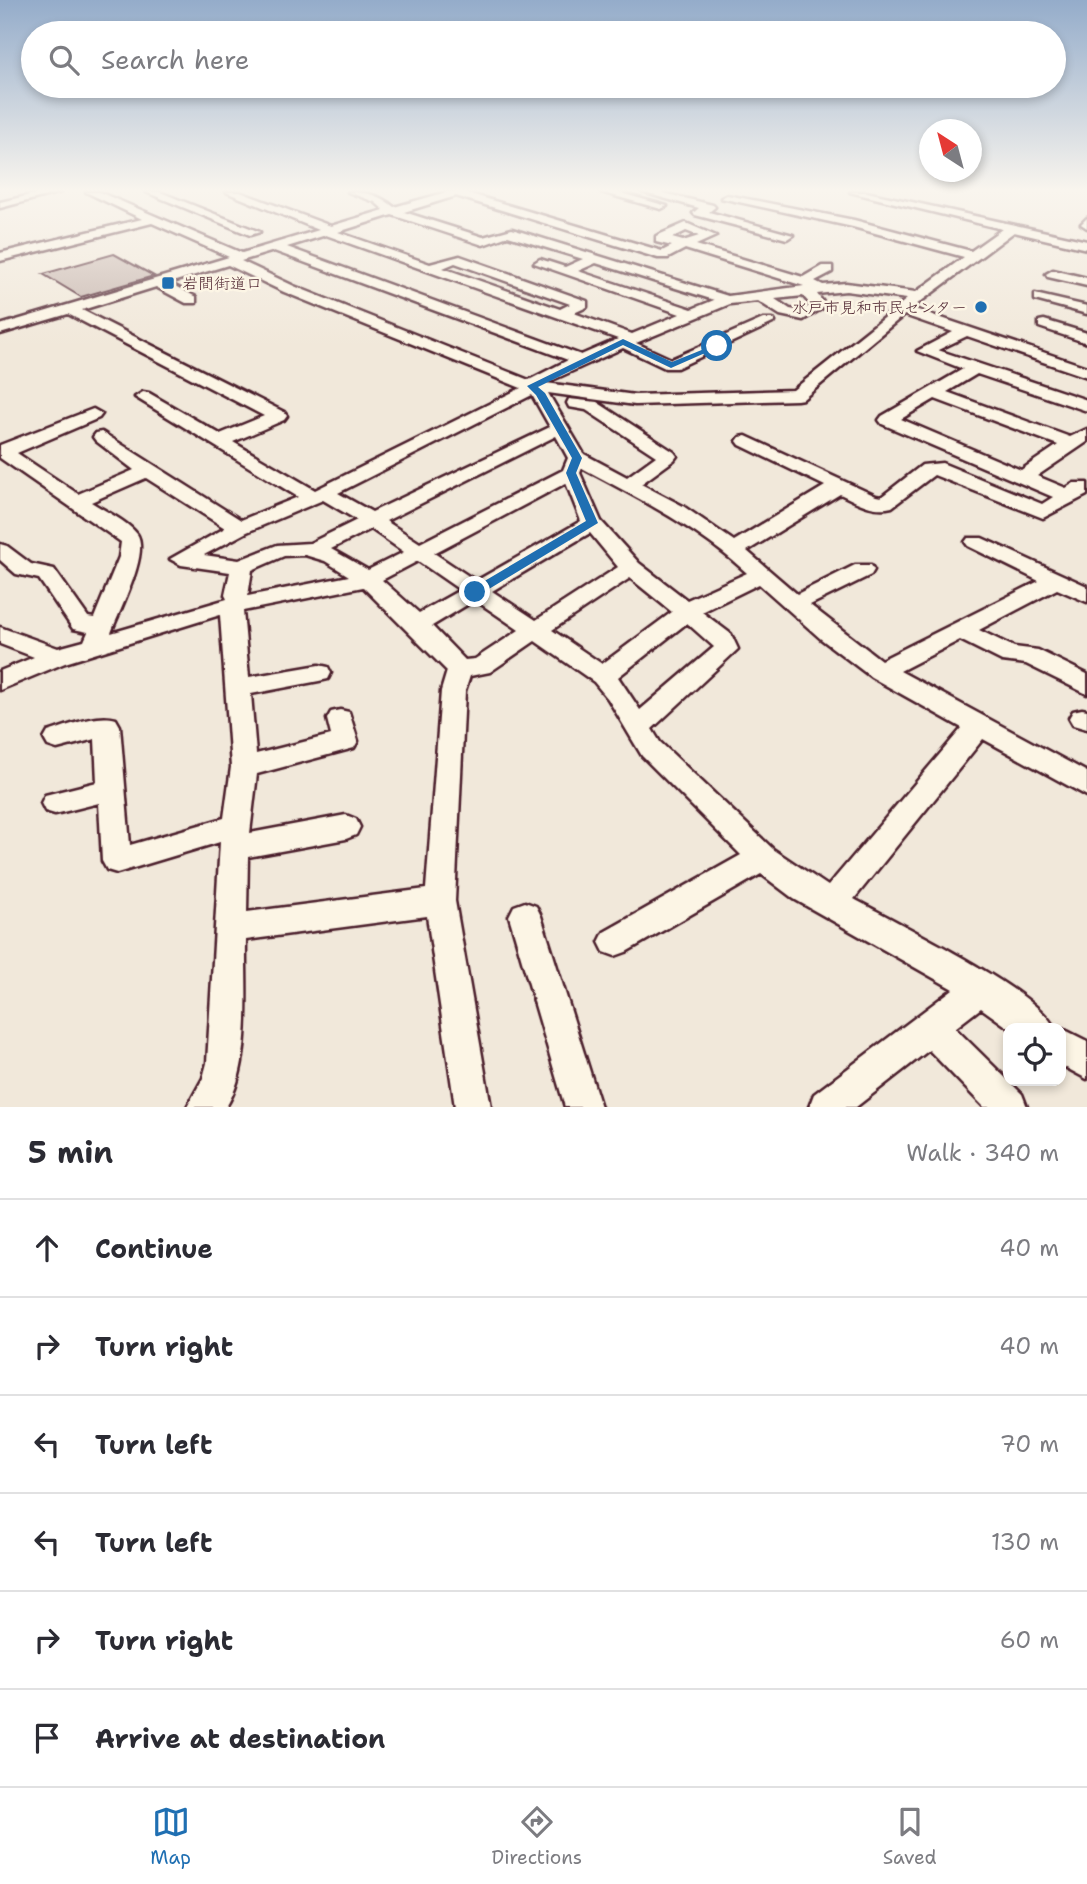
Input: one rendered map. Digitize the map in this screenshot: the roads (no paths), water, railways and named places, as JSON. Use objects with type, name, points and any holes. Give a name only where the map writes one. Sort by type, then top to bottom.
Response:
[{"type":"street","points":[[0,257],[55,244]]},
{"type":"street","points":[[205,244],[289,289],[531,386],[635,400],[797,395],[909,300],[990,244]]},
{"type":"street","points":[[0,330],[285,244]]},
{"type":"street","points":[[365,244],[561,314],[626,340],[671,365],[768,322]]},
{"type":"street","points":[[547,244],[727,300]]},
{"type":"street","points":[[628,244],[663,254],[684,245],[764,263],[805,286],[819,306],[803,316],[785,312],[759,295]]},
{"type":"street","points":[[928,244],[974,256]]},
{"type":"street","points":[[275,247],[581,360]]},
{"type":"street","points":[[566,271],[595,258]]},
{"type":"street","points":[[430,268],[455,259],[582,304],[561,314]]},
{"type":"street","points":[[540,263],[690,313]]},
{"type":"street","points":[[805,286],[827,270]]},
{"type":"street","points":[[1053,274],[1087,282]]},
{"type":"street","points":[[629,292],[659,278]]},
{"type":"street","points":[[156,282],[191,300]]},
{"type":"street","points":[[460,669],[416,625],[341,558],[314,550],[275,552],[242,567],[181,559],[240,528],[317,494],[526,392],[531,386],[581,360],[727,300],[805,286],[846,287],[909,300],[964,331],[1085,370]]},
{"type":"street","points":[[1040,297],[1087,310]]},
{"type":"street","points":[[883,312],[909,300]]},
{"type":"street","points":[[69,309],[278,416],[219,442]]},
{"type":"street","points":[[1044,324],[1087,338]]},
{"type":"street","points":[[964,331],[925,351],[1087,406]]},
{"type":"street","points":[[974,369],[888,420],[1066,496]]},
{"type":"street","points":[[1044,391],[1085,370]]},
{"type":"street","points":[[531,386],[540,393],[561,429],[592,523],[631,568],[723,640],[726,649],[636,728]]},
{"type":"street","points":[[934,393],[1079,439]]},
{"type":"street","points":[[143,397],[219,442],[373,521],[603,676],[617,689],[636,728],[651,749],[764,858],[805,890],[981,988],[1030,1023]]},
{"type":"street","points":[[549,410],[575,403],[591,406],[668,456],[627,485]]},
{"type":"street","points":[[2,451],[93,414]]},
{"type":"street","points":[[314,550],[544,434],[561,429]]},
{"type":"street","points":[[102,437],[146,471],[240,528]]},
{"type":"street","points":[[1023,477],[1079,439]]},
{"type":"street","points":[[746,442],[872,502],[886,503],[929,469],[942,469],[1043,512],[1082,486],[1087,489]]},
{"type":"street","points":[[2,451],[127,535],[131,542],[130,557],[98,635]]},
{"type":"street","points":[[0,681],[57,657],[98,635],[235,604],[366,580],[420,554],[574,466],[627,485],[676,510],[734,550],[829,634],[880,671],[979,726],[1083,775]]},
{"type":"street","points":[[78,501],[146,471]]},
{"type":"street","points":[[734,550],[839,486]]},
{"type":"street","points":[[416,625],[592,523]]},
{"type":"street","points":[[975,542],[1087,595]]},
{"type":"street","points":[[0,550],[24,569],[46,574],[81,624],[98,635]]},
{"type":"street","points":[[215,1100],[225,1063],[236,836],[244,768],[236,688],[235,604],[242,567]]},
{"type":"street","points":[[460,669],[481,666],[631,568]]},
{"type":"street","points":[[797,603],[863,570]]},
{"type":"street","points":[[603,676],[697,604],[763,575]]},
{"type":"street","points":[[880,671],[1056,581]]},
{"type":"street","points":[[959,630],[1010,655],[1030,656],[1087,685]]},
{"type":"street","points":[[0,635],[57,657]]},
{"type":"street","points":[[460,669],[453,691],[440,901],[473,1107]]},
{"type":"street","points":[[236,688],[319,673]]},
{"type":"street","points":[[244,768],[345,741],[340,719]]},
{"type":"street","points":[[57,739],[107,726],[117,861],[236,836],[346,827]]},
{"type":"street","points":[[832,903],[979,726]]},
{"type":"street","points":[[55,803],[112,789]]},
{"type":"street","points":[[615,942],[764,858]]},
{"type":"street","points":[[231,928],[440,901]]},
{"type":"street","points":[[525,916],[583,1107]]},
{"type":"street","points":[[833,1105],[981,988]]},
{"type":"street","points":[[930,1027],[1009,1107]]},
{"type":"street","points":[[1066,1048],[1087,1061]]},
{"type":"place","name":"岩間街道口","points":[[168,283]]},
{"type":"place","name":"水戸市見和市民センター","points":[[981,307]]}]
